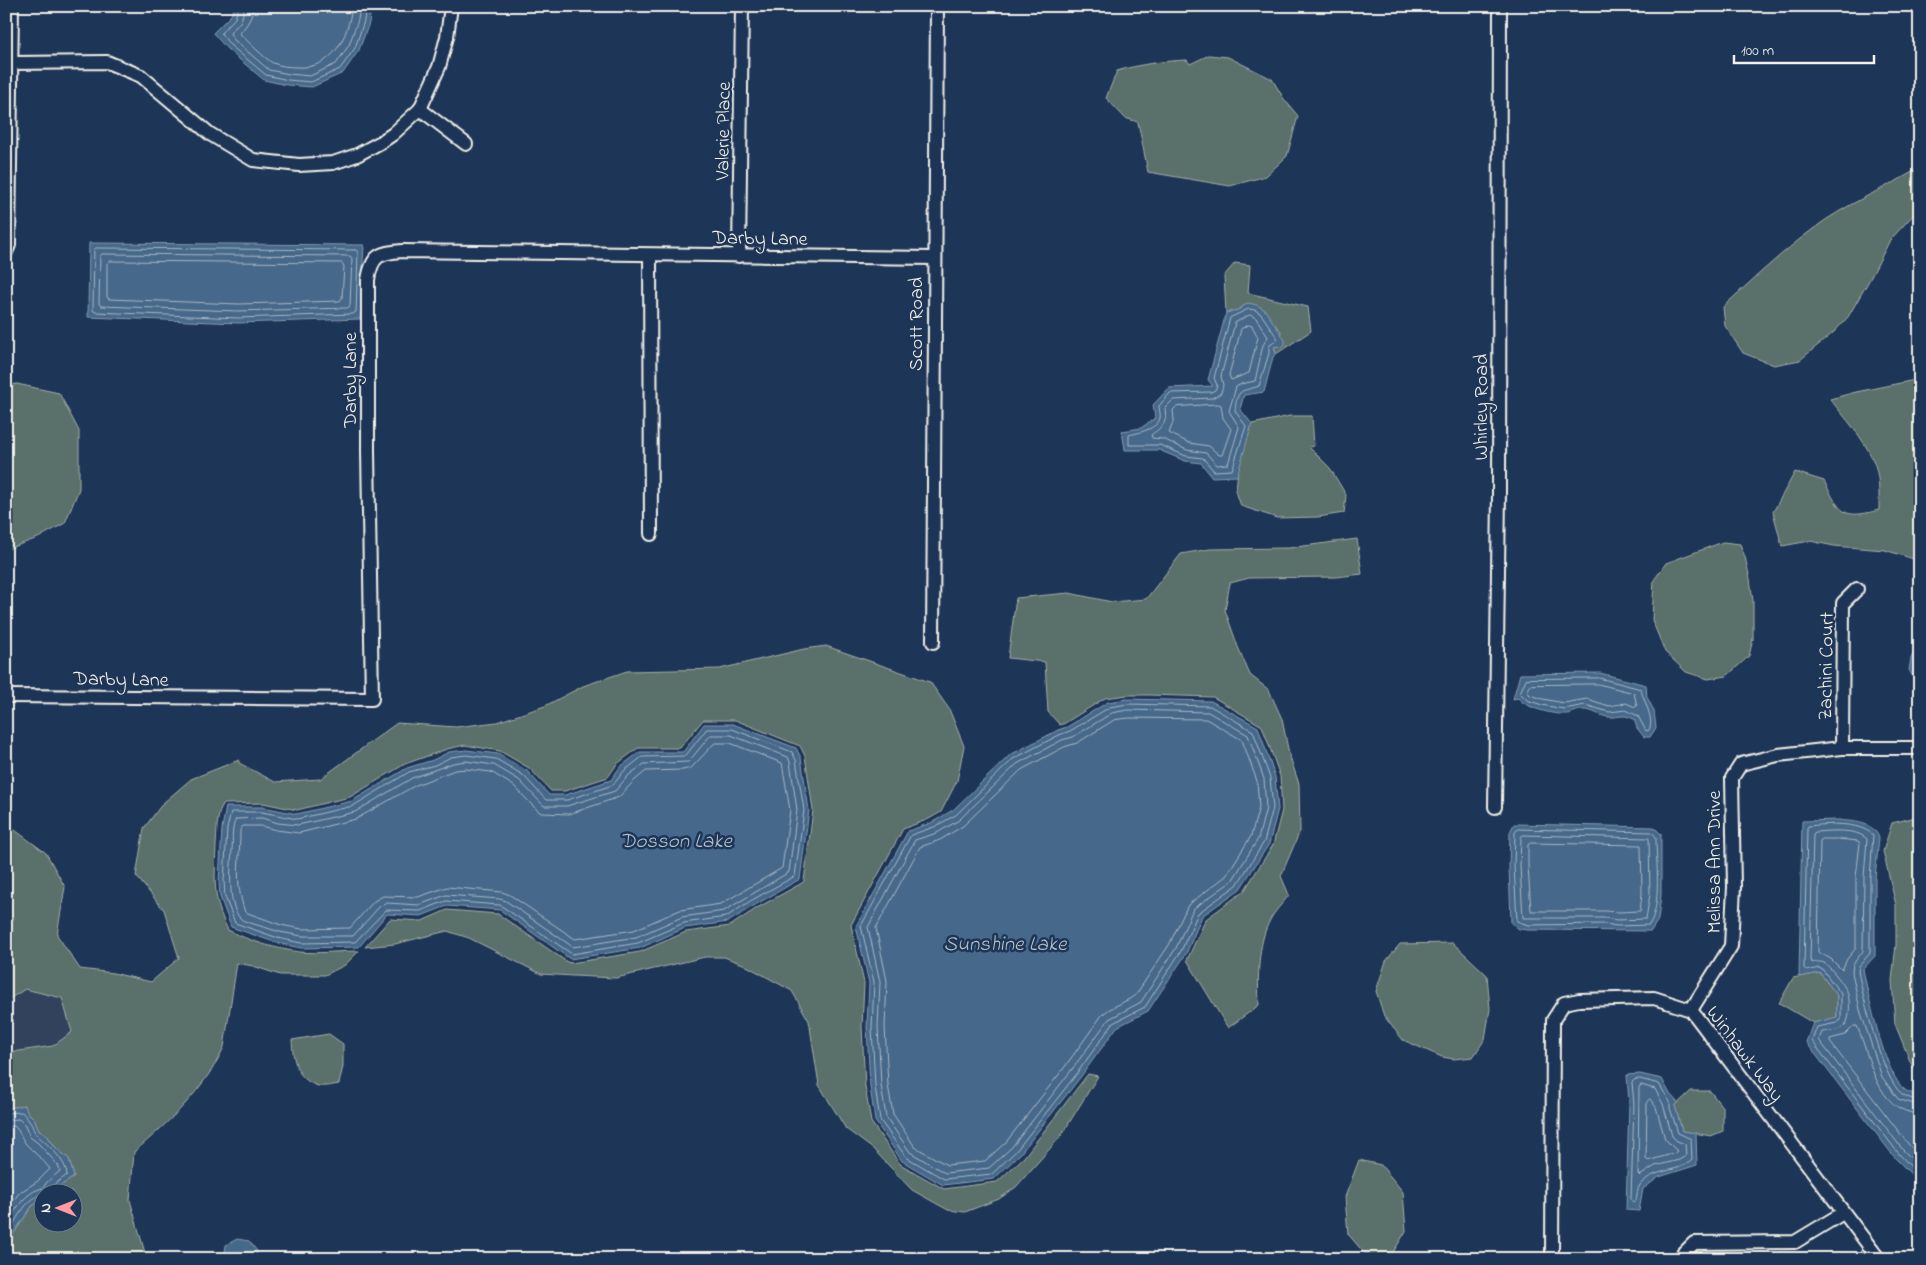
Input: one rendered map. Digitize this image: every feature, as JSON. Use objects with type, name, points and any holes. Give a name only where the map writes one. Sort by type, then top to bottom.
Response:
[{"type":"street","points":[[6,252],[9,245],[12,6]]},
{"type":"street","points":[[12,63],[107,62],[142,76],[210,134],[253,160],[299,165],[333,163],[357,156],[381,142],[420,109],[439,67],[447,37],[451,6]]},
{"type":"street","name":"Valerie Place","points":[[740,256],[742,6]]},
{"type":"street","name":"Scott Road","points":[[933,642],[937,6]]},
{"type":"street","name":"Whirley Road","points":[[1495,807],[1499,476],[1500,6]]},
{"type":"street","points":[[420,109],[466,144]]},
{"type":"street","name":"Darby Lane","points":[[6,696],[372,699],[368,451],[368,280],[370,267],[376,257],[385,252],[934,258]]},
{"type":"street","points":[[650,255],[651,534]]},
{"type":"street","name":"Zachini Court","points":[[1842,748],[1843,603],[1857,588]]},
{"type":"street","name":"Melissa Ann Drive","points":[[1691,1010],[1732,946],[1734,887],[1732,778],[1741,764],[1778,755],[1842,748],[1920,748]]},
{"type":"street","name":"Winhawk Way","points":[[1552,1259],[1553,1020],[1564,1003],[1579,1000],[1654,998],[1691,1010],[1878,1259]]},
{"type":"street","points":[[1682,1259],[1682,1256],[1694,1244],[1795,1242],[1842,1213]]},
{"type":"shaded area","points":[[24,989],[62,998],[72,1032],[53,1046],[6,1053],[6,1001]]},
{"type":"green space","points":[[1209,55],[1228,57],[1272,79],[1284,99],[1298,116],[1287,156],[1266,176],[1230,186],[1148,172],[1138,122],[1125,118],[1106,98],[1117,71],[1169,61],[1187,60],[1190,64]]},
{"type":"green space","points":[[1920,166],[1920,205],[1916,212],[1890,240],[1848,317],[1834,332],[1800,360],[1774,365],[1743,353],[1725,326],[1723,307],[1778,257],[1825,220],[1916,170]]},
{"type":"green space","points":[[1235,263],[1250,265],[1248,293],[1308,307],[1311,331],[1276,354],[1274,347],[1278,346],[1281,331],[1270,319],[1248,303],[1238,310],[1226,313],[1224,276]]},
{"type":"green space","points":[[1920,379],[1920,561],[1885,550],[1834,546],[1810,541],[1782,546],[1773,512],[1795,472],[1824,481],[1839,507],[1850,514],[1879,510],[1878,478],[1873,460],[1859,436],[1830,399]]},
{"type":"green space","points":[[17,384],[59,393],[79,431],[79,489],[65,523],[38,538],[10,548],[6,552],[6,386]]},
{"type":"green space","points":[[1290,416],[1312,416],[1314,446],[1309,447],[1330,468],[1346,495],[1344,513],[1318,517],[1277,518],[1241,506],[1236,491],[1238,469],[1252,424]]},
{"type":"green space","points":[[1357,539],[1362,574],[1336,577],[1249,578],[1230,583],[1225,610],[1238,647],[1250,675],[1269,690],[1282,719],[1289,754],[1299,784],[1300,831],[1281,876],[1289,895],[1272,917],[1263,940],[1259,973],[1259,1005],[1228,1028],[1187,960],[1206,919],[1244,891],[1273,845],[1282,810],[1280,776],[1262,726],[1213,697],[1149,695],[1105,698],[1060,725],[1048,712],[1045,662],[1008,658],[1016,598],[1069,593],[1112,602],[1146,599],[1181,554],[1210,549],[1289,548]]},
{"type":"green space","points":[[1723,542],[1740,544],[1745,557],[1753,601],[1753,639],[1749,656],[1727,676],[1708,679],[1686,672],[1665,652],[1652,620],[1654,580],[1666,563]]},
{"type":"green space","points":[[826,646],[930,682],[949,709],[964,746],[957,781],[941,812],[903,829],[851,925],[864,983],[862,1027],[865,1087],[871,1122],[900,1164],[944,1189],[997,1182],[1024,1157],[1088,1074],[1098,1076],[1061,1136],[1016,1187],[999,1199],[965,1212],[948,1210],[912,1190],[873,1149],[846,1129],[819,1085],[809,1021],[792,991],[743,964],[724,957],[705,957],[616,978],[541,974],[469,938],[447,931],[395,944],[365,947],[390,919],[422,921],[447,910],[498,914],[571,963],[640,952],[686,932],[730,926],[757,908],[802,883],[804,881],[813,810],[805,756],[800,746],[735,720],[703,720],[680,748],[638,748],[617,764],[608,777],[565,791],[551,791],[529,768],[500,751],[465,745],[447,749],[405,764],[350,797],[297,810],[263,803],[223,804],[217,825],[215,879],[219,908],[228,930],[272,947],[291,951],[315,953],[359,951],[345,965],[325,975],[280,975],[237,963],[224,1047],[216,1062],[207,1077],[185,1104],[134,1152],[130,1200],[145,1253],[140,1259],[82,1259],[77,1250],[77,1259],[6,1259],[6,1245],[32,1206],[32,1232],[82,1232],[82,1182],[66,1182],[74,1177],[69,1159],[56,1148],[46,1134],[39,1130],[34,1118],[29,1114],[24,1105],[6,1109],[6,1053],[53,1046],[72,1032],[62,998],[25,989],[6,1001],[6,816],[8,825],[46,853],[65,887],[57,935],[80,969],[113,973],[151,982],[179,958],[164,910],[136,876],[144,828],[163,803],[191,779],[239,760],[239,763],[275,782],[320,779],[397,723],[456,727],[497,722],[545,706],[583,686],[627,671],[720,669],[804,649]]},
{"type":"green space","points":[[1920,816],[1920,1071],[1912,1066],[1895,1024],[1892,980],[1896,945],[1896,905],[1883,851],[1892,823]]},
{"type":"green space","points":[[1453,943],[1487,975],[1490,1009],[1485,1039],[1473,1057],[1454,1059],[1442,1057],[1403,1040],[1384,1016],[1376,991],[1386,961],[1400,944]]},
{"type":"green space","points":[[1820,973],[1837,995],[1837,1018],[1813,1023],[1779,1003],[1793,978]]},
{"type":"green space","points":[[329,1034],[343,1044],[343,1066],[339,1084],[318,1086],[300,1074],[293,1055],[292,1040]]},
{"type":"green space","points":[[1691,1091],[1710,1091],[1723,1108],[1723,1131],[1711,1136],[1682,1131],[1675,1106]]},
{"type":"green space","points":[[1359,1160],[1381,1165],[1403,1192],[1406,1231],[1389,1259],[1365,1254],[1348,1234],[1345,1197]]},
{"type":"water","points":[[235,6],[371,6],[369,23],[359,50],[343,73],[312,87],[287,85],[264,80],[227,49],[213,33],[231,15]]},
{"type":"water","points":[[89,243],[364,245],[360,319],[238,323],[88,317]]},
{"type":"water","points":[[1248,303],[1257,305],[1265,310],[1285,340],[1285,344],[1281,348],[1278,346],[1274,347],[1276,354],[1273,357],[1264,392],[1244,395],[1240,409],[1252,424],[1237,476],[1212,477],[1201,463],[1185,461],[1159,450],[1125,450],[1122,431],[1141,428],[1155,418],[1153,405],[1169,388],[1213,386],[1208,380],[1226,313],[1238,310]]},
{"type":"water","points":[[1920,642],[1920,677],[1913,677],[1909,670],[1911,658]]},
{"type":"water","points":[[1600,673],[1646,685],[1647,697],[1654,711],[1656,728],[1650,737],[1644,737],[1637,728],[1634,719],[1627,716],[1608,717],[1582,710],[1568,714],[1554,713],[1533,708],[1518,698],[1513,699],[1520,674]]},
{"type":"water","name":"Sunshine Lake","points":[[1127,699],[1211,701],[1258,727],[1275,777],[1278,809],[1269,844],[1240,889],[1202,916],[1186,954],[1148,1011],[1117,1027],[1020,1154],[994,1179],[943,1185],[902,1161],[875,1121],[870,1087],[867,1027],[869,983],[856,926],[908,831],[931,823],[953,810],[1010,755],[1067,727],[1108,702]]},
{"type":"water","name":"Dosson Lake","points":[[704,724],[733,724],[796,748],[801,758],[809,810],[800,879],[728,922],[685,928],[640,948],[570,959],[500,910],[447,906],[421,916],[387,914],[359,947],[301,948],[277,943],[231,927],[220,897],[219,881],[222,828],[226,807],[263,807],[297,814],[331,806],[352,801],[407,768],[433,760],[449,752],[466,750],[498,754],[527,771],[549,795],[565,795],[611,780],[620,767],[640,752],[683,752]]},
{"type":"water","points":[[1839,820],[1868,825],[1876,832],[1879,838],[1875,878],[1875,956],[1863,969],[1878,1034],[1891,1069],[1905,1090],[1920,1096],[1920,1183],[1895,1158],[1806,1042],[1813,1023],[1837,1017],[1837,995],[1820,973],[1799,977],[1802,821]]},
{"type":"water","points":[[1514,824],[1654,827],[1661,834],[1661,895],[1658,920],[1651,931],[1528,930],[1519,929],[1511,923],[1510,832]]},
{"type":"water","points":[[1640,1074],[1662,1079],[1670,1094],[1678,1103],[1675,1106],[1682,1131],[1696,1133],[1697,1165],[1659,1177],[1643,1189],[1639,1211],[1626,1210],[1629,1103],[1627,1075]]},
{"type":"water","points":[[24,1105],[29,1114],[34,1118],[39,1130],[46,1134],[56,1148],[69,1159],[74,1177],[66,1182],[32,1182],[32,1206],[6,1245],[6,1109]]},
{"type":"water","points":[[237,1239],[249,1241],[257,1251],[257,1259],[224,1259],[226,1245]]}]
